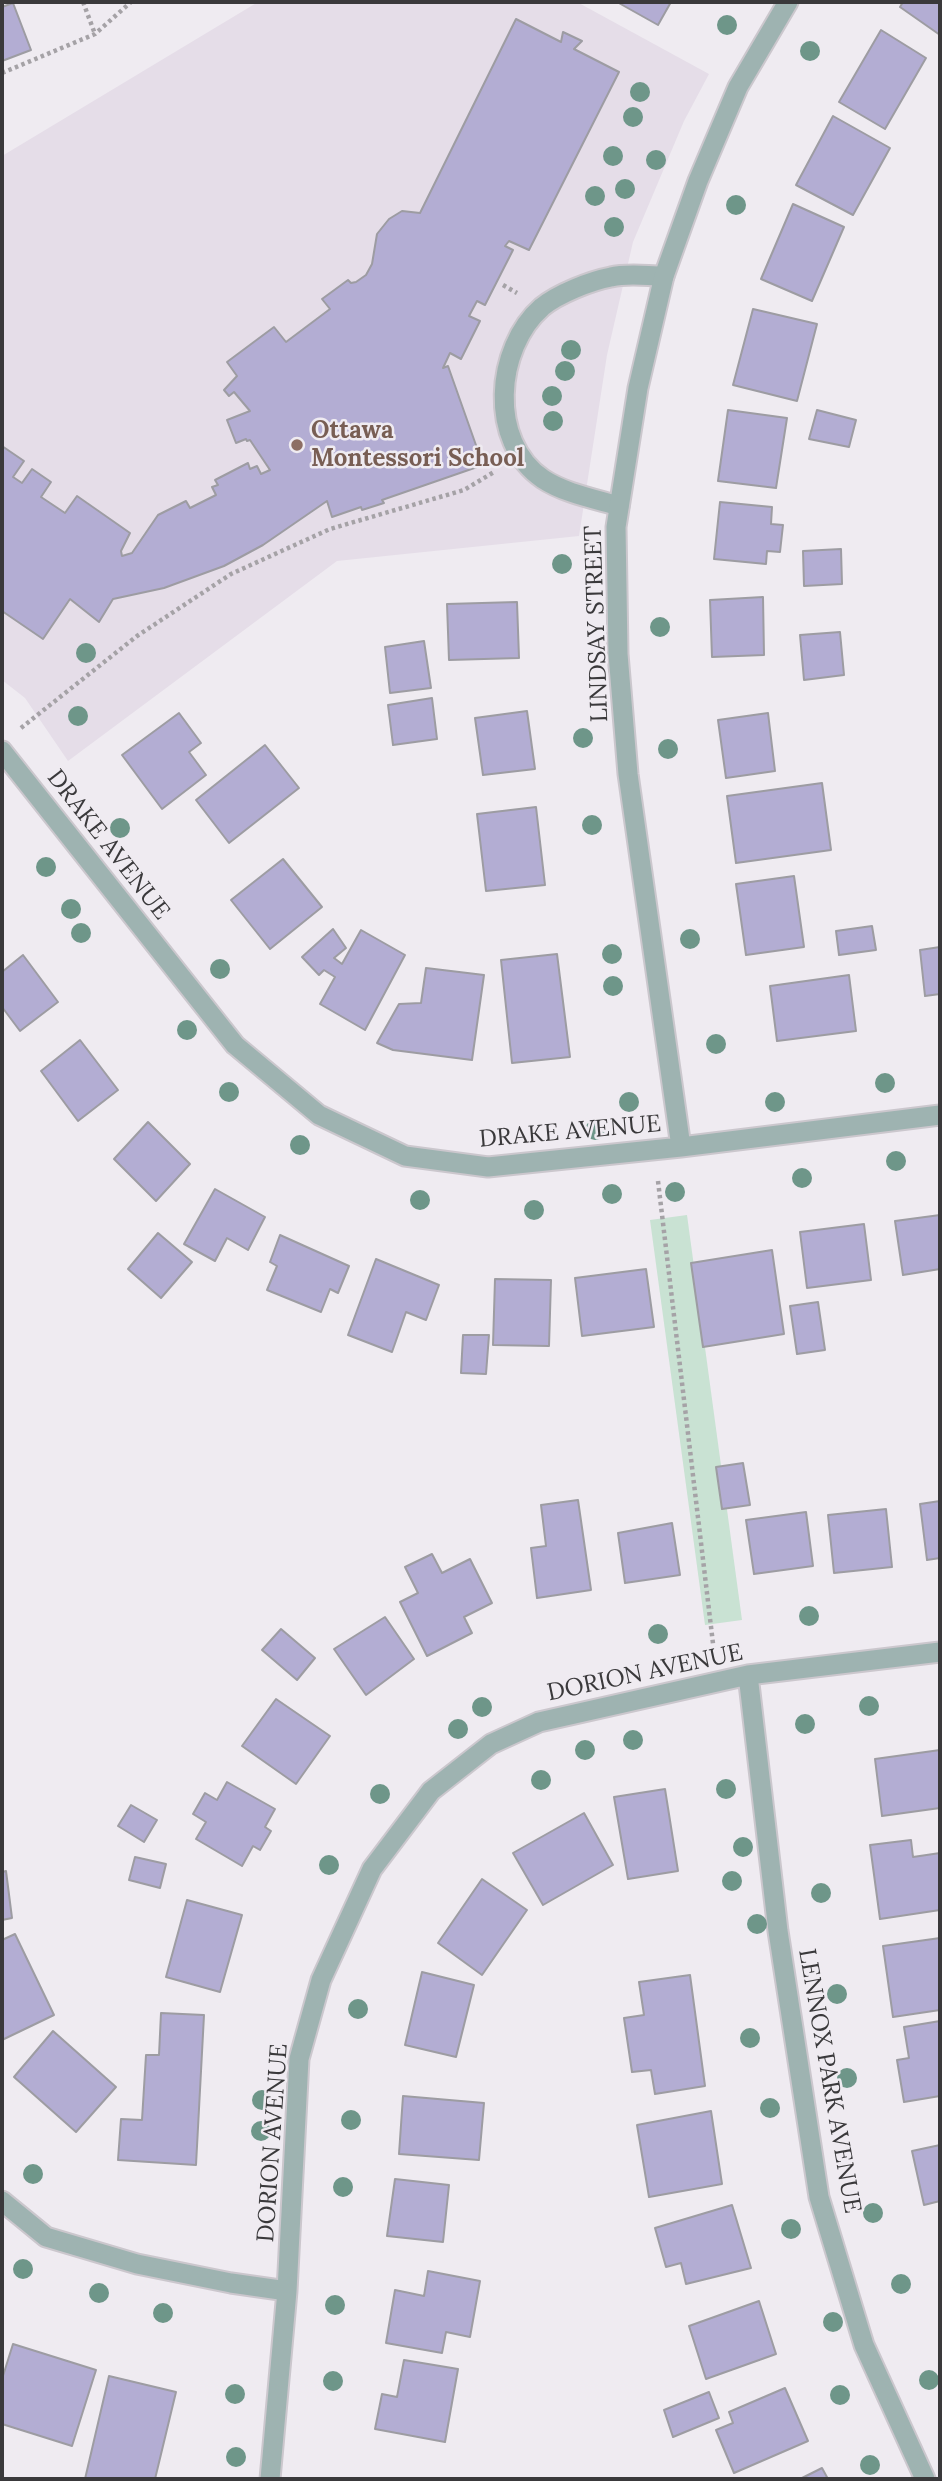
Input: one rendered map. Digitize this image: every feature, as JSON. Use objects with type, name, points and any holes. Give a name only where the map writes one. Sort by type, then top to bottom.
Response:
[{"type":"street","name":"LINDSAY STREET","points":[[681,1147],[628,774],[617,641],[616,527],[638,388],[664,276],[698,181],[738,88],[788,2]]},
{"type":"street","points":[[619,506],[576,493],[543,479],[523,460],[507,420],[504,399],[508,364],[522,332],[542,307],[575,288],[612,276],[664,276]]},
{"type":"street","name":"DRAKE AVENUE","points":[[2,751],[235,1045],[319,1115],[405,1156],[488,1167],[656,1150],[940,1115]]},
{"type":"street","name":"DORION AVENUE","points":[[270,2479],[287,2291],[299,2059],[321,1980],[372,1869],[431,1791],[491,1744],[539,1722],[717,1680],[940,1652]]},
{"type":"street","name":"LENNOX PARK AVENUE","points":[[748,1675],[778,1931],[819,2197],[864,2345],[925,2479]]},
{"type":"street","points":[[2,2201],[46,2237],[137,2264],[287,2291]]},
{"type":"path","points":[[83,2],[95,34]]},
{"type":"path","points":[[2,73],[95,34],[131,2]]},
{"type":"path","points":[[17,731],[137,636],[231,574],[330,528],[464,490],[495,471]]},
{"type":"path","points":[[656,1150],[717,1680]]},
{"type":"shaded area","name":"Ottawa Montessori School","points":[[258,2],[577,2],[709,74],[684,121],[633,242],[607,355],[579,536],[337,561],[68,761],[25,698],[2,680],[2,156]]},
{"type":"green space","points":[[687,1215],[742,1620],[705,1625],[650,1220]]},
{"type":"building","points":[[617,2],[671,2],[658,25]]},
{"type":"building","points":[[903,2],[940,2],[940,35],[900,7]]},
{"type":"building","points":[[13,3],[31,50],[2,61],[2,7]]},
{"type":"building","points":[[516,19],[561,42],[563,32],[582,41],[574,49],[619,72],[529,250],[509,241],[505,246],[513,250],[485,305],[477,301],[469,316],[480,321],[461,359],[450,353],[443,368],[448,366],[483,465],[382,500],[384,503],[362,510],[361,507],[332,517],[327,501],[263,545],[224,566],[164,588],[113,599],[99,622],[70,599],[43,639],[2,611],[2,446],[24,461],[13,477],[22,483],[32,469],[51,482],[41,497],[65,513],[77,496],[130,533],[121,551],[122,556],[132,553],[158,515],[186,501],[190,508],[216,495],[212,487],[218,485],[215,480],[248,463],[250,469],[257,466],[261,474],[270,470],[250,440],[236,443],[227,420],[250,411],[234,392],[229,396],[224,390],[237,376],[227,362],[274,327],[286,342],[330,309],[322,299],[348,280],[351,283],[356,282],[366,275],[372,264],[377,234],[389,219],[402,211],[420,213]]},
{"type":"building","points":[[881,30],[926,58],[885,129],[839,102]]},
{"type":"building","points":[[833,116],[890,148],[853,215],[796,185]]},
{"type":"building","points":[[793,204],[844,227],[812,301],[761,279]]},
{"type":"building","points":[[753,309],[817,324],[797,401],[733,385]]},
{"type":"building","points":[[728,410],[787,418],[776,488],[718,481]]},
{"type":"building","points":[[817,410],[856,420],[849,447],[809,439]]},
{"type":"building","points":[[720,502],[772,507],[771,524],[783,525],[780,552],[767,551],[766,564],[714,559]]},
{"type":"building","points":[[841,549],[842,584],[804,586],[803,551]]},
{"type":"building","points":[[763,597],[764,655],[712,657],[710,600]]},
{"type":"building","points":[[517,602],[519,658],[449,660],[447,604]]},
{"type":"building","points":[[840,632],[844,675],[804,680],[800,635]]},
{"type":"building","points":[[424,641],[431,688],[390,693],[385,647]]},
{"type":"building","points":[[432,698],[437,739],[393,745],[388,705]]},
{"type":"building","points":[[527,711],[535,769],[483,775],[475,718]]},
{"type":"building","points":[[179,713],[201,743],[189,752],[206,775],[162,809],[122,755]]},
{"type":"building","points":[[768,713],[775,771],[726,778],[718,720]]},
{"type":"building","points":[[265,745],[299,788],[229,843],[196,800]]},
{"type":"building","points":[[822,783],[831,850],[736,863],[727,796]]},
{"type":"building","points":[[536,807],[545,885],[486,891],[477,814]]},
{"type":"building","points":[[283,859],[322,907],[270,949],[231,900]]},
{"type":"building","points":[[794,876],[804,947],[746,955],[736,884]]},
{"type":"building","points":[[872,926],[876,950],[839,955],[836,931]]},
{"type":"building","points":[[333,929],[346,948],[334,958],[342,964],[361,930],[405,955],[365,1030],[320,1004],[335,977],[324,970],[319,975],[302,957]]},
{"type":"building","points":[[940,947],[940,994],[925,996],[920,950]]},
{"type":"building","points":[[557,954],[570,1057],[512,1063],[501,960]]},
{"type":"building","points":[[23,955],[58,1002],[20,1031],[2,1007],[2,972]]},
{"type":"building","points":[[426,968],[484,975],[472,1060],[393,1050],[377,1043],[399,1004],[421,1003]]},
{"type":"building","points":[[849,975],[856,1031],[777,1041],[770,986]]},
{"type":"building","points":[[80,1040],[118,1090],[78,1121],[41,1071]]},
{"type":"building","points":[[148,1122],[190,1164],[156,1201],[114,1159]]},
{"type":"building","points":[[215,1189],[265,1217],[248,1250],[227,1238],[215,1261],[184,1244]]},
{"type":"building","points":[[940,1215],[940,1269],[903,1275],[895,1221]]},
{"type":"building","points":[[864,1224],[871,1280],[807,1288],[800,1232]]},
{"type":"building","points":[[158,1233],[192,1262],[161,1298],[128,1269]]},
{"type":"building","points":[[280,1235],[349,1266],[338,1293],[330,1289],[321,1312],[267,1290],[277,1266],[270,1262]]},
{"type":"building","points":[[772,1250],[784,1334],[703,1347],[691,1263]]},
{"type":"building","points":[[376,1259],[439,1285],[426,1320],[406,1312],[392,1352],[348,1335]]},
{"type":"building","points":[[646,1269],[654,1327],[582,1336],[575,1278]]},
{"type":"building","points":[[495,1279],[551,1280],[549,1346],[493,1345]]},
{"type":"building","points":[[818,1302],[825,1350],[797,1354],[790,1306]]},
{"type":"building","points":[[463,1335],[489,1335],[486,1374],[461,1373]]},
{"type":"building","points":[[743,1463],[750,1505],[722,1509],[716,1467]]},
{"type":"building","points":[[578,1500],[591,1590],[537,1598],[531,1548],[546,1546],[541,1505]]},
{"type":"building","points":[[940,1501],[940,1558],[927,1560],[920,1504]]},
{"type":"building","points":[[886,1509],[892,1567],[834,1573],[828,1515]]},
{"type":"building","points":[[806,1512],[813,1566],[754,1574],[746,1520]]},
{"type":"building","points":[[672,1523],[680,1575],[625,1583],[618,1533]]},
{"type":"building","points":[[432,1554],[442,1573],[470,1559],[492,1603],[464,1617],[472,1633],[427,1656],[400,1602],[418,1593],[405,1567]]},
{"type":"building","points":[[385,1617],[414,1659],[366,1695],[334,1649]]},
{"type":"building","points":[[281,1629],[315,1658],[297,1680],[262,1650]]},
{"type":"building","points":[[276,1699],[330,1736],[296,1784],[242,1746]]},
{"type":"building","points":[[940,1750],[940,1808],[882,1816],[875,1759]]},
{"type":"building","points":[[227,1782],[275,1809],[265,1827],[271,1831],[260,1850],[253,1846],[242,1866],[196,1839],[206,1822],[193,1814],[205,1793],[217,1800]]},
{"type":"building","points":[[665,1789],[678,1871],[628,1879],[614,1797]]},
{"type":"building","points":[[131,1805],[157,1820],[144,1842],[118,1826]]},
{"type":"building","points":[[584,1813],[613,1865],[543,1905],[513,1853]]},
{"type":"building","points":[[911,1840],[913,1857],[940,1853],[940,1910],[880,1919],[870,1845]]},
{"type":"building","points":[[135,1857],[166,1864],[160,1888],[129,1880]]},
{"type":"building","points":[[6,1871],[12,1918],[2,1920],[2,1872]]},
{"type":"building","points":[[482,1879],[527,1910],[482,1975],[438,1943]]},
{"type":"building","points":[[187,1900],[242,1915],[220,1992],[166,1977]]},
{"type":"building","points":[[15,1934],[54,2015],[2,2040],[2,1940]]},
{"type":"building","points":[[940,1938],[940,2010],[893,2017],[883,1946]]},
{"type":"building","points":[[422,1972],[474,1985],[456,2057],[405,2045]]},
{"type":"building","points":[[690,1975],[705,2086],[655,2094],[651,2070],[632,2072],[624,2018],[644,2015],[639,1982]]},
{"type":"building","points":[[161,2013],[204,2015],[196,2165],[118,2160],[121,2119],[142,2120],[146,2055],[159,2055]]},
{"type":"building","points":[[940,2021],[940,2096],[904,2102],[897,2060],[909,2058],[904,2027]]},
{"type":"building","points":[[53,2031],[116,2087],[76,2132],[14,2077]]},
{"type":"building","points":[[403,2096],[484,2103],[479,2160],[399,2154]]},
{"type":"building","points":[[711,2111],[722,2184],[649,2197],[637,2125]]},
{"type":"building","points":[[940,2145],[940,2201],[924,2205],[912,2151]]},
{"type":"building","points":[[395,2179],[449,2185],[443,2242],[387,2236]]},
{"type":"building","points":[[732,2205],[751,2268],[686,2284],[681,2263],[666,2267],[655,2228]]},
{"type":"building","points":[[428,2271],[480,2281],[470,2337],[446,2332],[442,2353],[386,2343],[395,2290],[424,2296]]},
{"type":"building","points":[[759,2301],[776,2354],[706,2379],[689,2326]]},
{"type":"building","points":[[13,2344],[96,2370],[72,2446],[2,2424],[2,2379]]},
{"type":"building","points":[[404,2360],[458,2369],[445,2442],[375,2429],[382,2394],[397,2397]]},
{"type":"building","points":[[109,2376],[176,2392],[155,2479],[85,2479]]},
{"type":"building","points":[[785,2388],[808,2441],[734,2473],[716,2430],[733,2423],[729,2412]]},
{"type":"building","points":[[709,2392],[719,2418],[673,2437],[664,2410]]},
{"type":"building","points":[[822,2468],[828,2479],[800,2479]]},
{"type":"place","name":"Ottawa Montessori School","points":[[297,445]]}]
